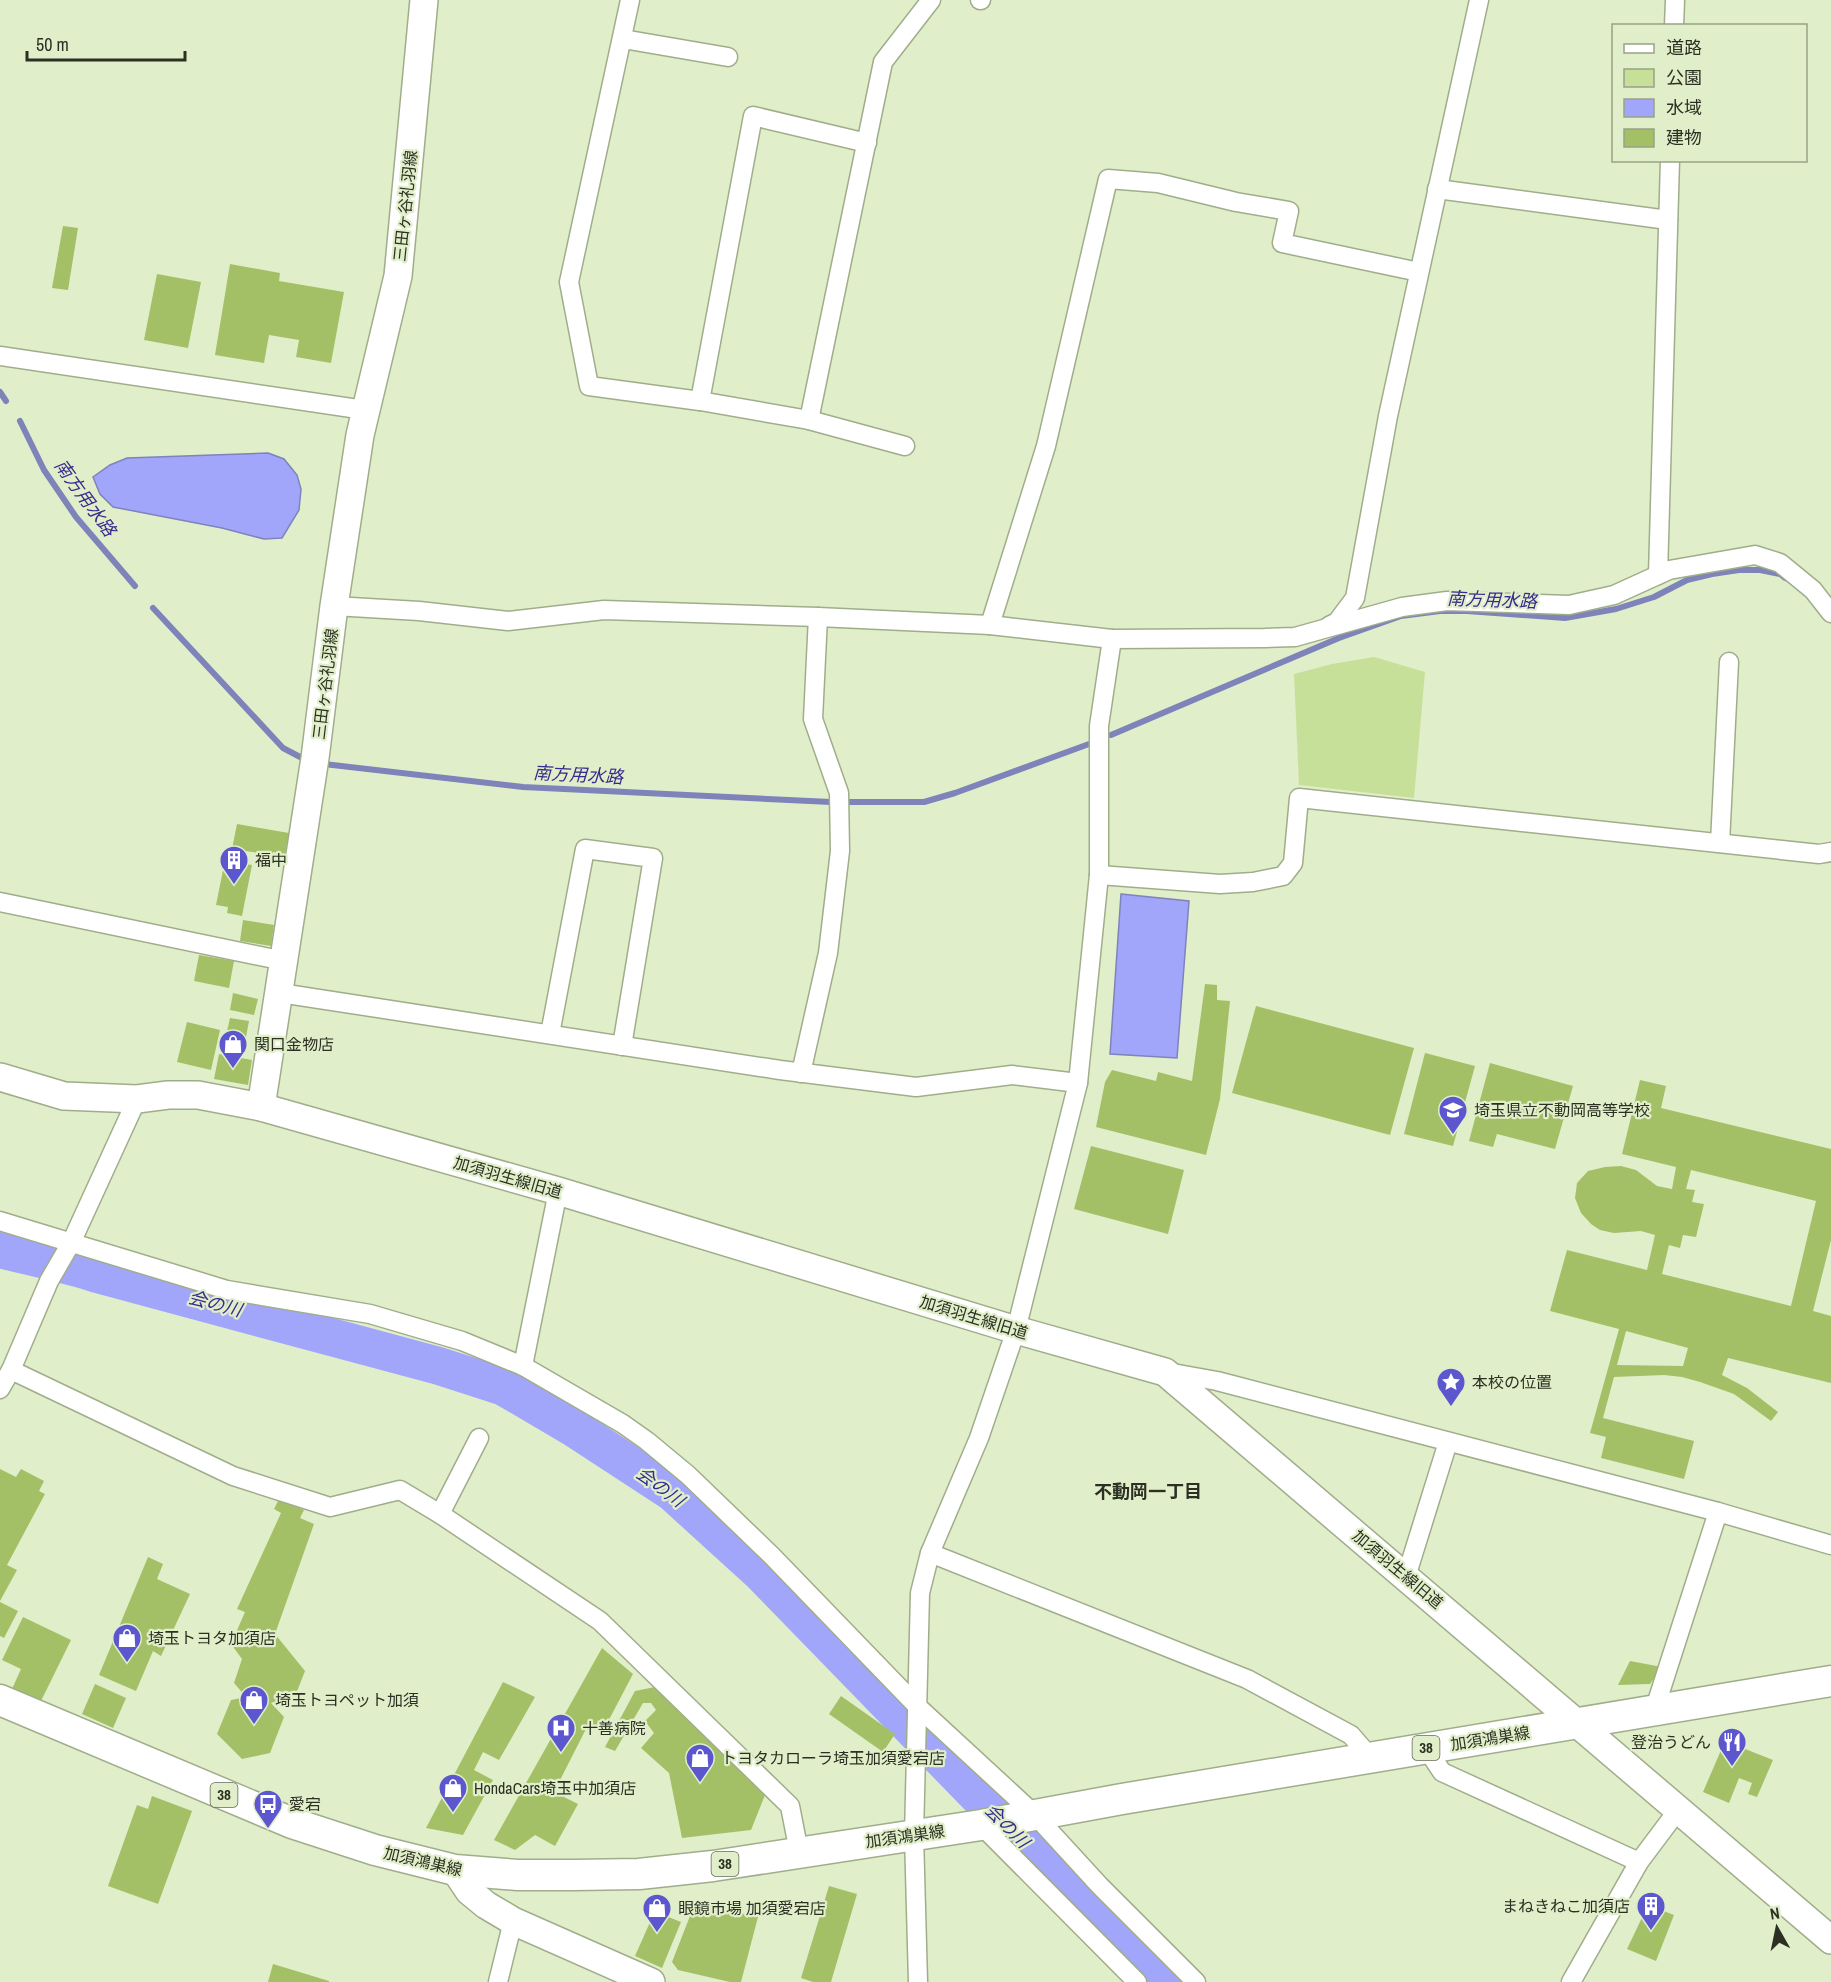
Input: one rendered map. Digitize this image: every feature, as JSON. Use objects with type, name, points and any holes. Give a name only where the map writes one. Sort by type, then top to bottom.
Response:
[{"type":"main road","name":"加須鴻巣線","points":[[0,1700],[292,1823],[375,1850],[455,1870],[518,1875],[639,1874],[713,1866],[1007,1820],[1370,1757],[1654,1712],[1831,1680]]},
{"type":"street","name":"三田ヶ谷礼羽線","points":[[261,1107],[315,762],[334,606],[358,447],[398,276],[424,0]]},
{"type":"street","points":[[630,0],[569,282],[589,386],[700,401],[809,420],[905,446]]},
{"type":"street","points":[[809,420],[883,63],[930,0]]},
{"type":"street","points":[[1315,632],[1336,622],[1354,598],[1388,416],[1479,0]]},
{"type":"street","points":[[1674,24],[1675,0]]},
{"type":"street","points":[[623,39],[728,57]]},
{"type":"street","points":[[700,401],[753,116],[867,143]]},
{"type":"street","points":[[1658,575],[1670,162]]},
{"type":"street","points":[[990,625],[1046,446],[1108,179],[1158,183],[1236,202],[1289,211],[1282,243],[1419,272]]},
{"type":"street","points":[[1437,189],[1668,220]]},
{"type":"street","points":[[0,356],[365,410]]},
{"type":"street","points":[[334,606],[419,611],[508,621],[604,610],[990,625],[1112,639],[1295,637],[1402,607],[1448,601],[1569,605],[1614,595],[1669,570],[1755,555],[1780,563],[1812,590],[1831,613]]},
{"type":"street","points":[[801,1072],[828,953],[840,851],[840,802],[813,719],[818,617]]},
{"type":"street","points":[[918,1982],[914,1835],[920,1593],[930,1553],[980,1438],[1016,1330],[1078,1083],[1099,875],[1099,739],[1112,639]]},
{"type":"street","points":[[1720,843],[1729,662]]},
{"type":"street","points":[[1099,875],[1220,884],[1253,882],[1283,876],[1293,863],[1299,798],[1819,854],[1831,852]]},
{"type":"street","points":[[550,1034],[585,849],[653,858],[622,1046]]},
{"type":"street","points":[[0,902],[284,961]]},
{"type":"street","points":[[280,993],[622,1046],[915,1087],[1012,1075],[1078,1083]]},
{"type":"street","points":[[0,1077],[64,1096],[137,1099],[168,1095],[198,1095],[261,1107]]},
{"type":"street","points":[[0,1389],[49,1281],[68,1248],[137,1099]]},
{"type":"street","name":"加須羽生線旧道","points":[[261,1107],[558,1191],[1016,1330],[1166,1372],[1831,1940]]},
{"type":"street","points":[[523,1366],[558,1191]]},
{"type":"street","points":[[0,1221],[68,1248],[227,1290],[369,1314],[462,1341],[523,1366],[623,1424],[687,1475],[772,1556],[918,1707],[1137,1982]]},
{"type":"street","points":[[10,1370],[233,1476],[330,1507],[400,1490],[440,1514],[600,1621],[790,1806],[799,1852]]},
{"type":"street","points":[[1166,1372],[1216,1381],[1718,1512],[1831,1545]]},
{"type":"street","points":[[440,1514],[479,1438]]},
{"type":"street","points":[[1406,1577],[1448,1442]]},
{"type":"street","points":[[1654,1712],[1718,1512]]},
{"type":"street","points":[[930,1553],[1247,1679],[1351,1735],[1370,1757]]},
{"type":"street","points":[[1426,1748],[1442,1772],[1639,1862]]},
{"type":"street","points":[[1571,1982],[1639,1862],[1678,1810]]},
{"type":"street","points":[[1007,1820],[1100,1886],[1196,1982]]},
{"type":"street","points":[[455,1870],[469,1891],[513,1922],[651,1982]]},
{"type":"street","points":[[498,1982],[513,1922]]},
{"type":"green space","points":[[1374,657],[1425,672],[1414,798],[1299,785],[1294,674],[1332,664]]},
{"type":"water","points":[[268,453],[284,459],[297,475],[301,489],[299,510],[282,538],[264,539],[222,528],[113,507],[100,494],[93,477],[110,465],[127,458]]},
{"type":"water","points":[[1121,894],[1189,901],[1177,1058],[1110,1054]]},
{"type":"building","points":[[63,226],[78,228],[68,290],[52,288]]},
{"type":"building","points":[[230,264],[280,273],[279,281],[344,292],[331,363],[296,357],[299,340],[269,335],[264,363],[215,355]]},
{"type":"building","points":[[157,274],[201,282],[188,348],[144,340]]},
{"type":"building","points":[[237,824],[289,833],[285,854],[273,852],[272,855],[232,849]]},
{"type":"building","name":"福中","points":[[225,860],[252,865],[242,916],[227,913],[228,907],[216,905]]},
{"type":"building","points":[[243,920],[274,925],[271,946],[240,941]]},
{"type":"building","points":[[199,955],[234,961],[229,988],[194,981]]},
{"type":"building","points":[[1205,984],[1217,985],[1217,1000],[1230,1001],[1220,1099],[1206,1155],[1096,1127],[1105,1082],[1112,1070],[1156,1081],[1158,1072],[1192,1081]]},
{"type":"building","points":[[233,993],[258,999],[254,1015],[230,1010]]},
{"type":"building","points":[[1256,1006],[1414,1048],[1390,1135],[1232,1093]]},
{"type":"building","points":[[230,1018],[249,1021],[243,1053],[223,1049]]},
{"type":"building","points":[[187,1022],[220,1030],[211,1070],[177,1062]]},
{"type":"building","points":[[1425,1053],[1475,1066],[1453,1146],[1404,1134]]},
{"type":"building","name":"関口金物店","points":[[219,1054],[252,1060],[248,1085],[214,1079]]},
{"type":"building","points":[[1490,1063],[1573,1086],[1555,1149],[1497,1134],[1493,1147],[1469,1141]]},
{"type":"building","points":[[1640,1080],[1666,1086],[1661,1108],[1831,1149],[1831,1240],[1813,1311],[1831,1316],[1831,1383],[1728,1358],[1722,1375],[1747,1388],[1778,1412],[1771,1421],[1734,1394],[1700,1382],[1664,1375],[1614,1377],[1603,1418],[1694,1441],[1684,1479],[1601,1458],[1606,1437],[1590,1433],[1619,1329],[1550,1311],[1567,1250],[1647,1270],[1655,1235],[1641,1231],[1614,1233],[1600,1230],[1581,1213],[1575,1198],[1577,1183],[1588,1171],[1605,1167],[1621,1166],[1636,1170],[1657,1186],[1672,1189],[1676,1167],[1622,1154]],"holes":[[[1691,1170],[1816,1201],[1791,1306],[1662,1274],[1669,1245],[1680,1248],[1683,1235],[1696,1237],[1704,1204],[1692,1202],[1695,1190],[1686,1189]],[[1626,1331],[1688,1348],[1683,1366],[1617,1365]]]},
{"type":"building","points":[[1091,1146],[1184,1170],[1168,1234],[1074,1209]]},
{"type":"building","points":[[0,1469],[16,1477],[21,1469],[44,1481],[39,1491],[45,1494],[7,1565],[17,1570],[0,1601]]},
{"type":"building","points":[[279,1499],[304,1510],[300,1518],[314,1524],[275,1634],[305,1671],[296,1694],[271,1703],[284,1717],[270,1753],[242,1759],[217,1734],[231,1700],[246,1697],[234,1683],[242,1659],[231,1644],[245,1612],[237,1609],[281,1513],[274,1509]]},
{"type":"building","points":[[148,1557],[163,1564],[157,1579],[190,1594],[161,1656],[153,1651],[136,1691],[99,1675]]},
{"type":"building","points":[[0,1602],[18,1611],[4,1638],[0,1636]]},
{"type":"building","points":[[23,1617],[71,1640],[40,1703],[12,1689],[21,1669],[2,1660]]},
{"type":"building","name":"十善病院","points":[[602,1648],[633,1674],[602,1733],[588,1725],[554,1792],[578,1804],[555,1846],[535,1835],[515,1850],[494,1840]]},
{"type":"building","points":[[1630,1661],[1662,1667],[1650,1684],[1618,1685]]},
{"type":"building","points":[[503,1682],[535,1697],[499,1760],[483,1752],[474,1770],[493,1780],[463,1835],[426,1828]]},
{"type":"building","points":[[95,1684],[126,1698],[113,1728],[82,1714]]},
{"type":"building","points":[[655,1687],[765,1795],[751,1830],[682,1838],[669,1773],[641,1748],[654,1733],[645,1721],[656,1710],[651,1703],[643,1703],[615,1751],[605,1747],[635,1691]]},
{"type":"building","points":[[841,1696],[895,1734],[883,1752],[829,1714]]},
{"type":"building","points":[[1725,1741],[1773,1760],[1757,1797],[1748,1794],[1752,1783],[1739,1778],[1729,1803],[1703,1792]]},
{"type":"building","points":[[152,1796],[192,1811],[158,1904],[108,1886],[137,1805],[148,1809]]},
{"type":"building","points":[[829,1886],[857,1894],[831,1982],[813,1982],[801,1978]]},
{"type":"building","points":[[699,1904],[758,1917],[741,1982],[730,1982],[678,1970],[672,1962],[690,1916],[695,1917]]},
{"type":"building","name":"まねきねこ加須店","points":[[1648,1905],[1674,1915],[1656,1961],[1627,1949]]},
{"type":"building","points":[[666,1916],[681,1922],[662,1968],[635,1956],[651,1920]]},
{"type":"building","points":[[273,1964],[329,1981],[329,1982],[268,1982]]},
{"type":"waterway","name":"南方用水路","points":[[0,392],[6,401]]},
{"type":"waterway","name":"南方用水路","points":[[20,421],[44,470],[76,517],[135,586]]},
{"type":"waterway","name":"南方用水路","points":[[1111,735],[1339,638],[1401,616],[1440,611],[1467,611],[1565,618],[1616,609],[1654,597],[1687,580],[1712,574],[1760,570],[1780,574],[1785,578]]},
{"type":"waterway","name":"南方用水路","points":[[153,608],[283,748],[302,758]]},
{"type":"waterway","name":"南方用水路","points":[[847,802],[924,802],[1089,744]]},
{"type":"waterway","name":"南方用水路","points":[[324,764],[523,787],[831,802]]},
{"type":"waterway","name":"会の川","points":[[0,1249],[439,1366],[504,1387],[574,1428],[672,1492],[761,1573],[1012,1831],[1165,1982]]},
{"type":"place","name":"福中","points":[[234,886]]},
{"type":"place","name":"関口金物店","points":[[233,1070]]},
{"type":"place","name":"埼玉県立不動岡高等学校","points":[[1453,1136]]},
{"type":"place","name":"本校の位置","points":[[1451,1408]]},
{"type":"place","name":"埼玉トヨタ加須店","points":[[127,1664]]},
{"type":"place","name":"埼玉トヨペット加須","points":[[254,1726]]},
{"type":"place","name":"十善病院","points":[[561,1754]]},
{"type":"place","name":"登治うどん","points":[[1732,1768]]},
{"type":"place","name":"トヨタカローラ埼玉加須愛宕店","points":[[700,1784]]},
{"type":"place","name":"HondaCars埼玉中加須店","points":[[453,1814]]},
{"type":"place","name":"愛宕","points":[[268,1830]]},
{"type":"place","name":"まねきねこ加須店","points":[[1651,1932]]},
{"type":"place","name":"眼鏡市場 加須愛宕店","points":[[657,1934]]},
{"type":"district","name":"不動岡一丁目","points":[[1148,1492]]}]
